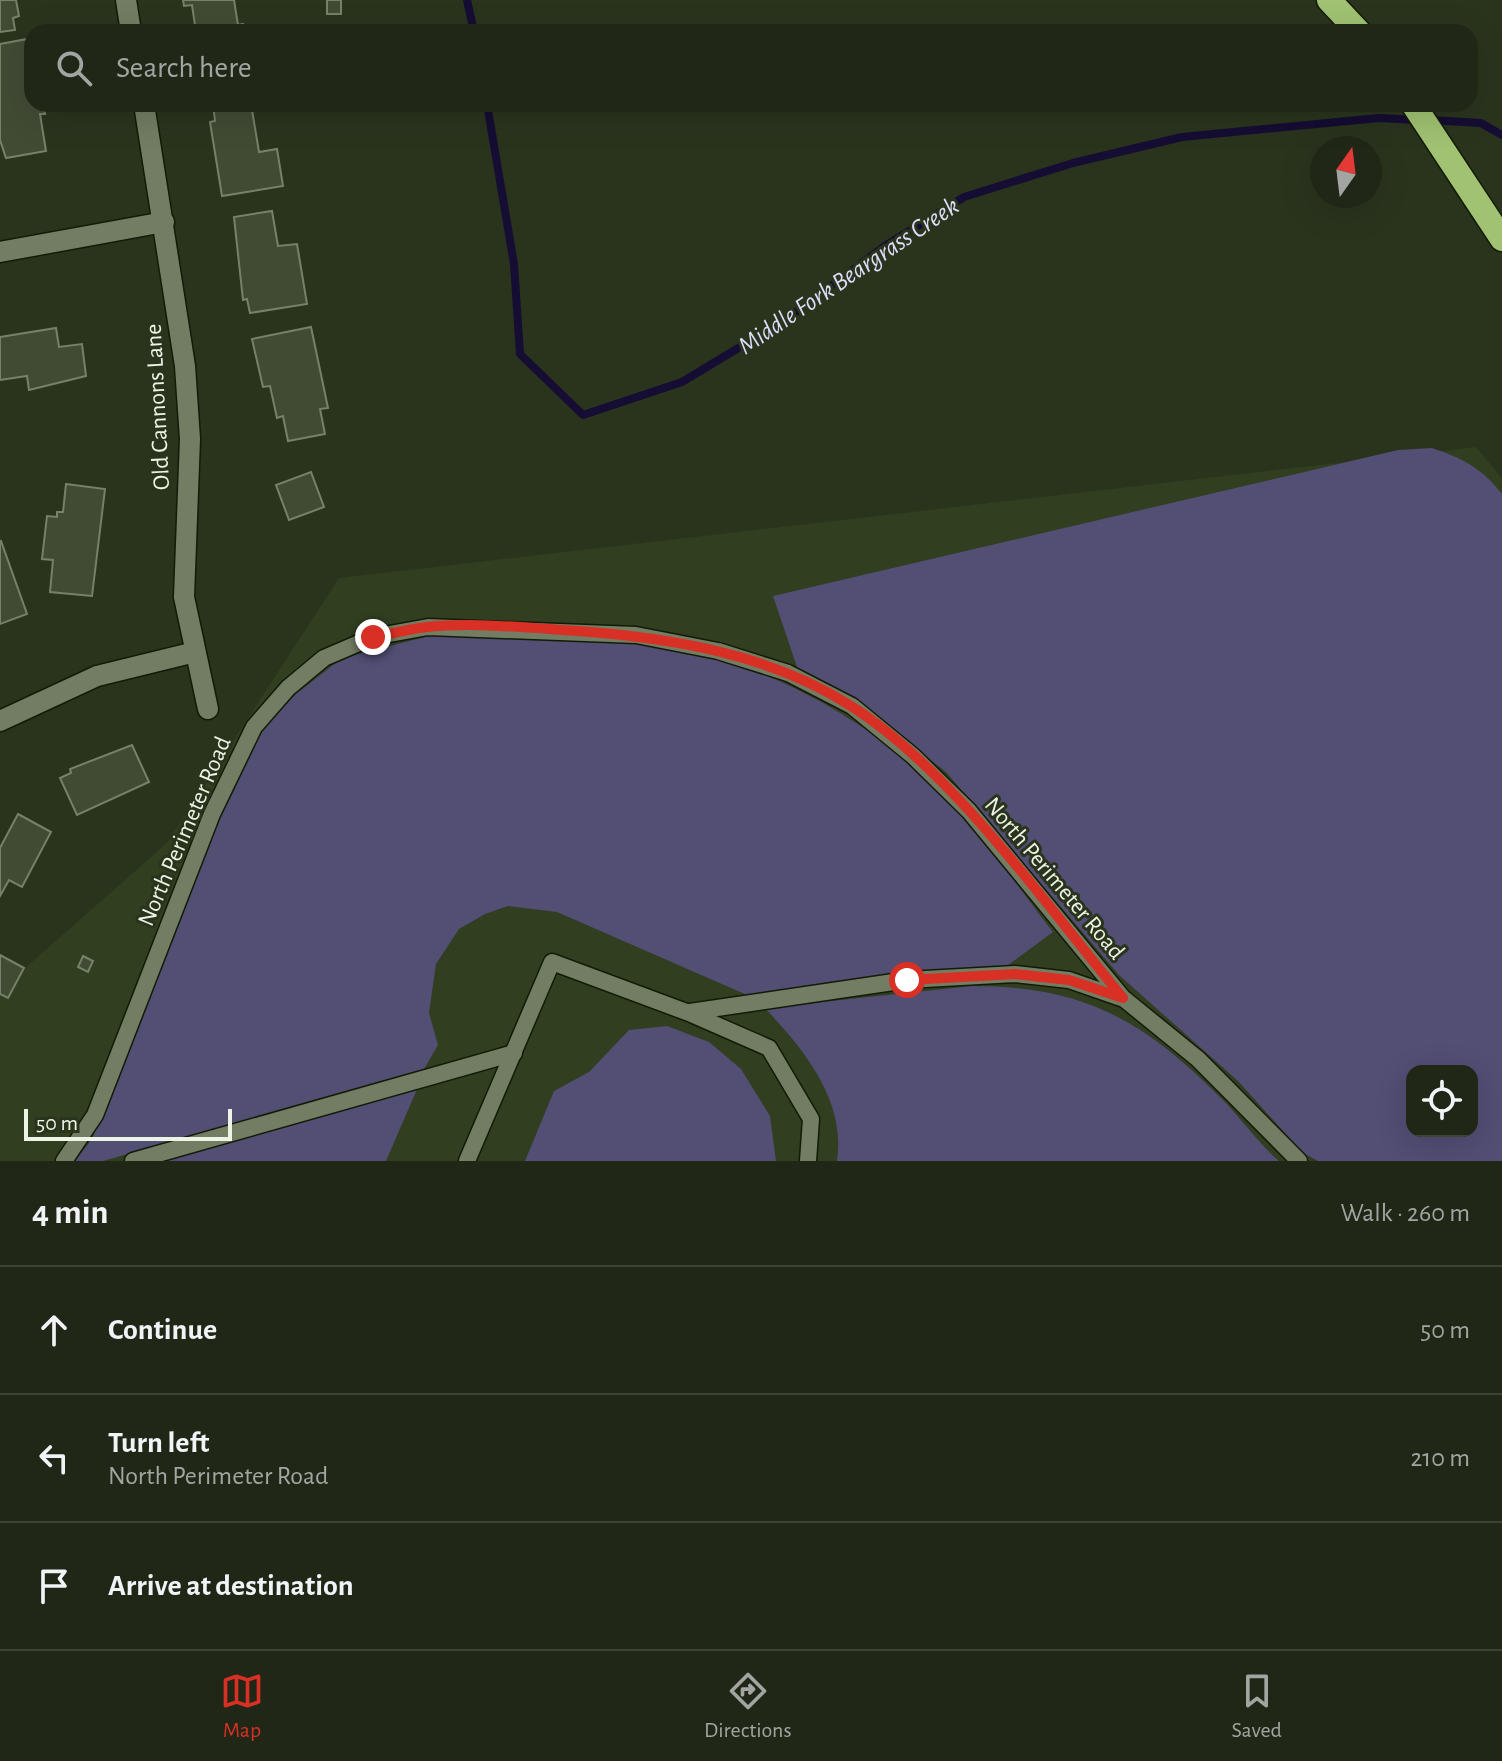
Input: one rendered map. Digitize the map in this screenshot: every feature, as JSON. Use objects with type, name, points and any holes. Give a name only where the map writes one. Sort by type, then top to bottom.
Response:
[{"type":"highway","points":[[1329,0],[1352,24]]},
{"type":"highway","points":[[1418,112],[1502,239]]},
{"type":"street","points":[[126,0],[130,24]]},
{"type":"street","name":"Old Cannons Lane","points":[[145,112],[185,366],[190,439],[184,597],[208,709]]},
{"type":"street","points":[[0,252],[164,222]]},
{"type":"street","points":[[0,721],[97,676],[195,652]]},
{"type":"lane","name":"North Perimeter Road","points":[[64,1161],[95,1115],[212,814],[254,727],[288,688],[324,658],[373,637],[428,627],[636,635],[705,648],[788,673],[852,706],[913,756],[969,811],[1123,998],[1198,1059],[1299,1161]]},
{"type":"lane","points":[[467,1161],[552,962],[689,1013],[769,1048],[811,1119],[808,1161]]},
{"type":"lane","points":[[689,1013],[907,980],[1015,974],[1069,980],[1123,998]]},
{"type":"lane","points":[[133,1161],[514,1053]]},
{"type":"shaded area","points":[[1476,447],[1502,478],[1502,1161],[0,1161],[0,990],[167,843],[339,578]]},
{"type":"shaded area","points":[[1432,448],[1479,471],[1502,494],[1502,1161],[1318,1161],[1303,1153],[1238,1081],[1119,975],[946,772],[861,706],[798,670],[773,596],[1398,450]]},
{"type":"shaded area","points":[[510,635],[675,648],[734,664],[806,694],[873,734],[933,784],[984,840],[1053,932],[1007,966],[747,995],[557,912],[508,906],[485,914],[459,929],[436,964],[429,1013],[438,1045],[424,1069],[103,1161],[75,1161],[92,1139],[232,784],[265,725],[296,694],[342,658],[429,636]]},
{"type":"shaded area","points":[[972,986],[1012,988],[1079,1001],[1137,1028],[1165,1048],[1221,1098],[1279,1161],[837,1161],[835,1117],[819,1077],[794,1041],[765,1008]]},
{"type":"shaded area","points":[[667,1026],[709,1042],[741,1069],[770,1116],[776,1161],[525,1161],[554,1091],[589,1072],[629,1030]]},
{"type":"shaded area","points":[[418,1087],[386,1161],[158,1161]]},
{"type":"building","points":[[0,0],[16,0],[19,16],[13,18],[15,30],[0,32]]},
{"type":"building","points":[[183,0],[234,0],[238,24],[195,24],[192,5],[184,6]]},
{"type":"building","points":[[327,0],[341,0],[341,14],[327,14]]},
{"type":"building","points":[[24,40],[24,112],[45,112],[40,114],[46,151],[6,158],[0,140],[0,44]]},
{"type":"building","points":[[214,112],[252,112],[259,152],[277,149],[283,186],[222,196],[210,122],[215,121]]},
{"type":"building","points":[[272,211],[278,246],[297,244],[307,304],[250,313],[247,299],[243,300],[234,217]]},
{"type":"building","points":[[311,327],[328,408],[320,409],[325,434],[288,441],[283,416],[277,418],[270,386],[263,387],[252,339]]},
{"type":"building","points":[[56,328],[59,347],[82,344],[86,376],[29,390],[27,376],[0,380],[0,337]]},
{"type":"building","points":[[311,472],[324,507],[289,520],[276,485]]},
{"type":"building","points":[[66,484],[105,489],[92,596],[50,592],[53,560],[42,559],[47,516],[57,517],[57,512],[63,512]]},
{"type":"building","points":[[0,542],[27,614],[0,624]]},
{"type":"building","points":[[132,745],[149,782],[77,815],[60,778],[71,773],[70,769]]},
{"type":"building","points":[[18,814],[51,832],[22,887],[9,880],[0,896],[0,848]]},
{"type":"building","points":[[0,955],[24,968],[8,998],[0,994]]},
{"type":"building","points":[[83,956],[93,961],[88,972],[78,967]]},
{"type":"waterway","name":"Middle Fork Beargrass Creek","points":[[467,0],[472,24]]},
{"type":"waterway","name":"Middle Fork Beargrass Creek","points":[[488,112],[514,264],[520,354],[583,415],[682,382],[788,318],[885,246],[964,197],[1073,163],[1182,137],[1379,118],[1416,120]]},
{"type":"waterway","name":"Middle Fork Beargrass Creek","points":[[1430,120],[1481,123],[1502,135]]},
{"type":"route","points":[[373,637],[428,627],[636,635],[718,651],[788,673],[852,706],[913,756],[969,811],[1123,998],[1069,980],[1015,974],[907,980]]}]
